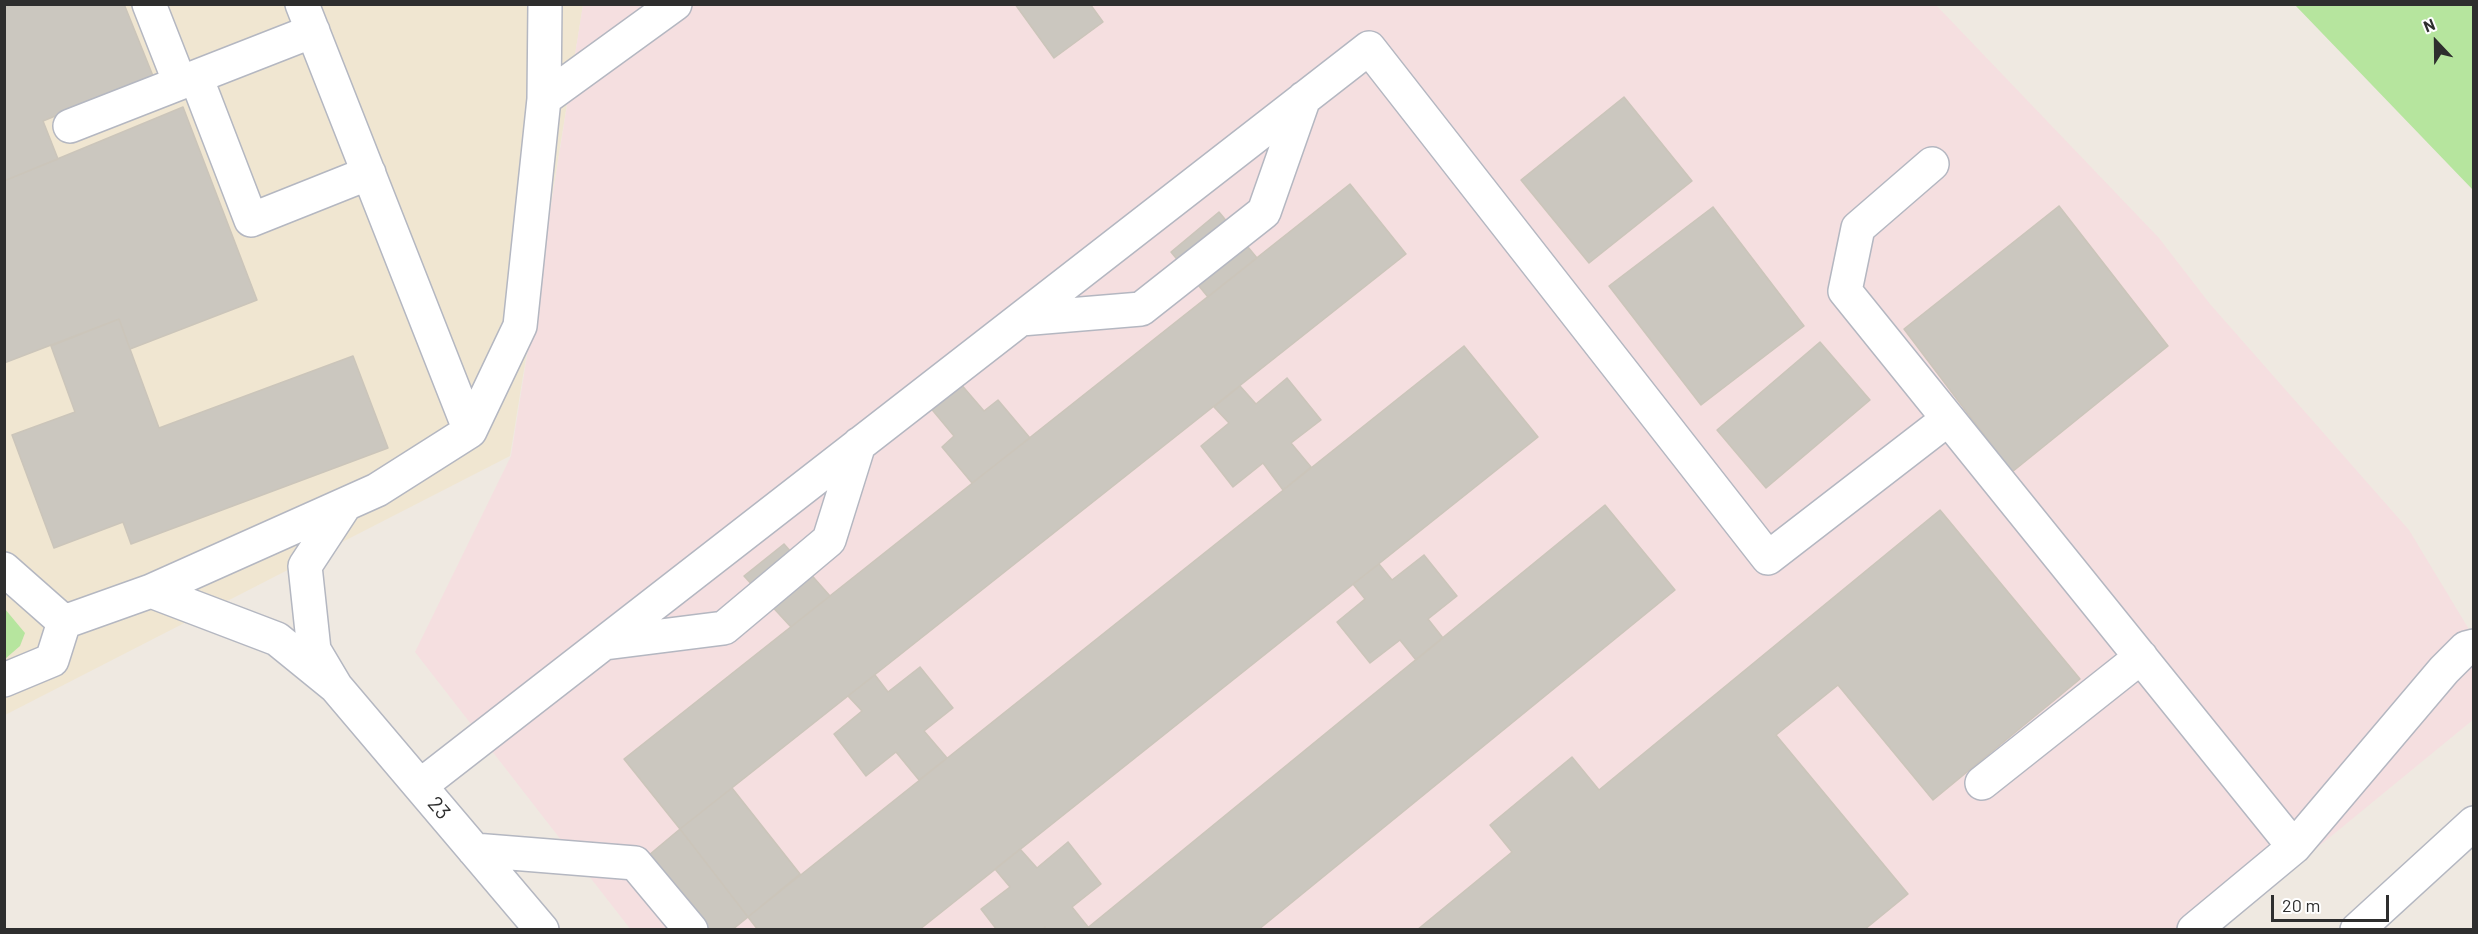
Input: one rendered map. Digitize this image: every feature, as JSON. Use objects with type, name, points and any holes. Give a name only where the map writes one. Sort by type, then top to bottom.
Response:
[{"type":"street","points":[[149,4],[188,80],[251,220],[369,173]]},
{"type":"street","points":[[64,622],[151,591],[377,490],[470,431],[520,326],[544,99],[545,4]]},
{"type":"street","points":[[544,99],[675,4]]},
{"type":"street","points":[[70,126],[188,80],[308,18],[470,431]]},
{"type":"street","points":[[420,786],[1369,48],[1768,558],[1948,419]]},
{"type":"street","points":[[1021,319],[1141,309],[1264,212],[1304,98]]},
{"type":"street","points":[[1932,164],[1858,228],[1845,291],[2294,847]]},
{"type":"street","points":[[605,643],[724,628],[829,540],[859,444]]},
{"type":"street","name":"23","points":[[345,505],[305,566],[314,650],[336,687],[542,930]]},
{"type":"street","points":[[4,569],[64,622]]},
{"type":"street","name":"23","points":[[151,591],[277,639],[336,687]]},
{"type":"street","points":[[4,681],[52,660],[64,622]]},
{"type":"street","points":[[2194,930],[2294,847],[2444,670],[2466,648],[2474,646]]},
{"type":"street","points":[[1982,783],[2140,657]]},
{"type":"street","points":[[2357,930],[2474,823]]},
{"type":"street","points":[[474,850],[635,863],[691,930]]},
{"type":"shaded area","points":[[1935,4],[2159,238],[2210,304],[2409,530],[2473,636],[2474,719],[2218,929],[631,930],[415,652],[511,456],[583,5]]},
{"type":"shaded area","points":[[5,5],[583,5],[510,456],[5,715]]},
{"type":"green space","points":[[2295,5],[2473,5],[2473,190]]},
{"type":"green space","points":[[5,609],[25,633],[20,646],[5,659]]},
{"type":"building","points":[[7,4],[124,4],[153,76],[43,121],[58,159],[4,181],[4,6]]},
{"type":"building","points":[[1015,4],[1090,4],[1103,22],[1054,58]]},
{"type":"building","points":[[1624,97],[1692,181],[1589,263],[1521,180]]},
{"type":"building","points":[[183,107],[257,300],[130,349],[119,319],[4,363],[4,181]]},
{"type":"building","points":[[1350,184],[1406,254],[680,829],[624,759]]},
{"type":"building","points":[[2059,206],[2168,346],[2012,472],[1904,329]]},
{"type":"building","points":[[1713,207],[1804,326],[1701,405],[1609,286]]},
{"type":"building","points":[[1219,212],[1257,258],[1208,297],[1171,252]]},
{"type":"building","points":[[119,319],[159,428],[353,356],[388,448],[131,544],[123,522],[54,548],[12,435],[75,412],[51,346]]},
{"type":"building","points":[[1820,342],[1870,400],[1766,488],[1717,430]]},
{"type":"building","points":[[1464,346],[1538,437],[919,930],[758,930],[748,917]]},
{"type":"building","points":[[1287,378],[1321,420],[1291,443],[1311,467],[1283,490],[1263,463],[1233,487],[1201,446],[1229,423],[1214,407],[1240,386],[1256,404]]},
{"type":"building","points":[[959,382],[984,411],[998,400],[1030,438],[972,483],[942,447],[954,436],[929,406]]},
{"type":"building","points":[[1605,505],[1675,590],[1258,930],[1085,930]]},
{"type":"building","points":[[1940,510],[2080,679],[1933,800],[1838,685],[1776,735],[1908,894],[1864,930],[1417,930],[1512,852],[1490,825],[1572,757],[1599,790]]},
{"type":"building","points":[[784,544],[830,596],[791,627],[744,576]]},
{"type":"building","points":[[1424,555],[1457,596],[1428,619],[1443,638],[1416,660],[1400,640],[1370,663],[1337,622],[1365,599],[1353,584],[1379,564],[1392,580]]},
{"type":"building","points":[[920,667],[953,708],[924,731],[947,758],[919,780],[896,752],[866,776],[834,734],[862,711],[848,696],[875,675],[888,692]]},
{"type":"building","points":[[732,788],[800,874],[748,917],[680,829]]},
{"type":"building","points":[[680,829],[748,917],[732,930],[708,930],[649,855]]},
{"type":"building","points":[[1068,842],[1101,884],[1072,907],[1088,927],[1085,930],[1046,930],[1045,927],[1042,930],[997,930],[981,909],[1010,887],[995,869],[1020,849],[1037,868]]}]
